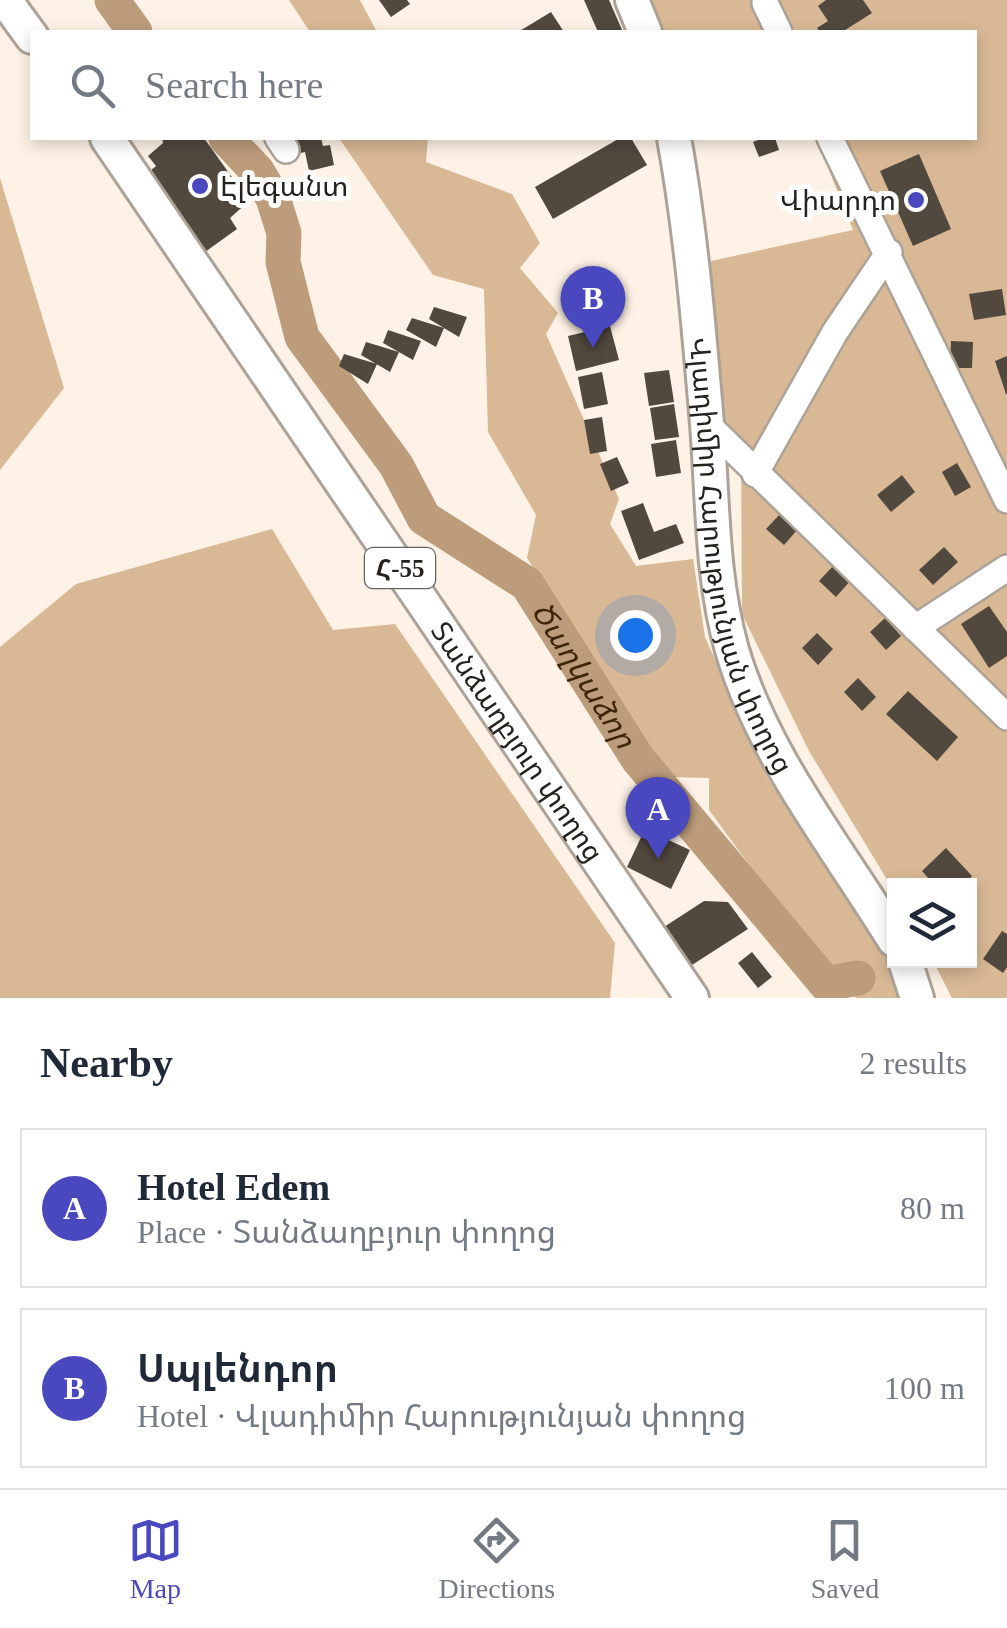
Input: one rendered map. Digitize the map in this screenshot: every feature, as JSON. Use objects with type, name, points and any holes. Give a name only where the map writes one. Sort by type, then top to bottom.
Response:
[{"type":"main road","points":[[5,0],[30,34]]},
{"type":"main road","points":[[632,0],[644,30]]},
{"type":"main road","name":"Տանձաղբյուր փողոց","points":[[108,140],[692,998]]},
{"type":"main road","name":"Վլադիմիր Հարությունյան փողոց","points":[[674,140],[707,424],[719,600],[733,653],[756,711],[832,847],[887,930]]},
{"type":"main road","points":[[908,968],[917,998]]},
{"type":"street","points":[[764,3],[778,30]]},
{"type":"street","points":[[831,140],[1007,500]]},
{"type":"street","points":[[754,474],[836,332],[889,252]]},
{"type":"street","points":[[707,424],[1007,718]]},
{"type":"street","points":[[915,628],[1007,568]]},
{"type":"shaded area","points":[[289,0],[360,0],[376,30],[309,30]]},
{"type":"shaded area","points":[[643,0],[1007,0],[1007,998],[952,998],[937,968],[977,968],[977,878],[887,879],[809,751],[742,614],[741,447],[712,403],[711,261],[853,230],[817,140],[977,140],[977,30],[654,30]]},
{"type":"shaded area","points":[[340,140],[428,140],[426,162],[512,194],[540,243],[520,268],[558,313],[546,334],[619,499],[610,524],[636,566],[693,559],[705,637],[767,777],[887,953],[887,968],[894,968],[903,998],[856,998],[826,970],[709,810],[709,778],[668,777],[527,558],[536,515],[488,432],[484,289],[433,275]]},
{"type":"shaded area","points":[[0,178],[64,388],[0,470]]},
{"type":"shaded area","points":[[272,529],[333,630],[395,624],[615,943],[610,998],[0,998],[0,647],[76,584]]},
{"type":"building","points":[[379,0],[407,0],[410,4],[391,17]]},
{"type":"building","points":[[584,0],[609,0],[622,30],[597,30]]},
{"type":"building","points":[[826,0],[863,0],[872,13],[845,30],[818,30],[828,21],[818,6]]},
{"type":"building","points":[[551,12],[563,30],[521,30]]},
{"type":"building","name":"Էլեգանտ","points":[[162,140],[205,140],[249,201],[230,218],[237,229],[205,252],[150,171],[156,166],[148,156]]},
{"type":"building","points":[[292,140],[322,140],[323,146],[330,145],[334,165],[309,171],[305,152],[296,154]]},
{"type":"building","points":[[617,140],[632,140],[647,165],[553,219],[535,187]]},
{"type":"building","points":[[776,140],[779,150],[759,157],[753,142]]},
{"type":"building","name":"Վիարդո","points":[[919,154],[951,229],[913,246],[880,171]]},
{"type":"building","points":[[1002,289],[1006,315],[974,320],[969,294]]},
{"type":"building","points":[[434,307],[467,317],[459,337],[429,319]]},
{"type":"building","points":[[412,318],[444,328],[436,347],[406,330]]},
{"type":"building","points":[[610,326],[619,360],[576,371],[568,336]]},
{"type":"building","points":[[388,330],[421,341],[413,360],[383,343]]},
{"type":"building","points":[[951,341],[973,342],[972,368],[950,368]]},
{"type":"building","points":[[366,342],[399,352],[390,372],[361,355]]},
{"type":"building","points":[[344,354],[377,364],[368,384],[339,366]]},
{"type":"building","points":[[1007,356],[1007,394],[1006,394],[995,361]]},
{"type":"building","points":[[669,370],[674,402],[649,406],[644,373]]},
{"type":"building","points":[[602,372],[608,404],[584,409],[578,377]]},
{"type":"building","points":[[674,404],[679,437],[655,440],[650,408]]},
{"type":"building","points":[[602,417],[607,451],[590,454],[584,420]]},
{"type":"building","points":[[676,440],[681,473],[656,477],[651,444]]},
{"type":"building","points":[[617,457],[629,483],[611,491],[600,464]]},
{"type":"building","points":[[957,463],[971,487],[955,496],[942,472]]},
{"type":"building","points":[[902,475],[915,492],[891,512],[877,495]]},
{"type":"building","points":[[643,503],[654,532],[676,524],[684,543],[639,560],[621,511]]},
{"type":"building","points":[[781,513],[798,529],[784,545],[766,529]]},
{"type":"building","points":[[944,547],[958,562],[933,585],[919,570]]},
{"type":"building","points":[[834,565],[851,580],[836,597],[819,581]]},
{"type":"building","points":[[989,606],[1007,632],[1007,656],[989,668],[961,624]]},
{"type":"building","points":[[885,618],[901,636],[886,650],[870,632]]},
{"type":"building","points":[[817,633],[833,649],[818,665],[802,648]]},
{"type":"building","points":[[858,678],[876,697],[862,711],[844,692]]},
{"type":"building","points":[[908,691],[958,737],[937,761],[886,714]]},
{"type":"building","points":[[645,829],[690,850],[671,889],[627,867]]},
{"type":"building","points":[[946,848],[972,876],[928,878],[922,871]]},
{"type":"building","points":[[704,901],[728,902],[748,929],[692,965],[664,927]]},
{"type":"building","points":[[1002,931],[1007,934],[1007,967],[1003,973],[983,959]]},
{"type":"building","points":[[752,952],[772,977],[758,988],[738,963]]},
{"type":"waterway","name":"Ծաղկաձոր","points":[[112,0],[134,30]]},
{"type":"waterway","name":"Ծաղկաձոր","points":[[228,140],[257,171],[273,198],[284,233],[283,262],[302,337],[396,465],[424,518],[527,584],[638,759],[826,984],[858,978]]},
{"type":"place","name":"Էլեգանտ","points":[[200,186]]},
{"type":"place","name":"Վիարդո","points":[[916,200]]},
{"type":"place","name":"Սպլենդոր","points":[[593,348]]},
{"type":"place","name":"Hotel Edem","points":[[658,859]]}]
